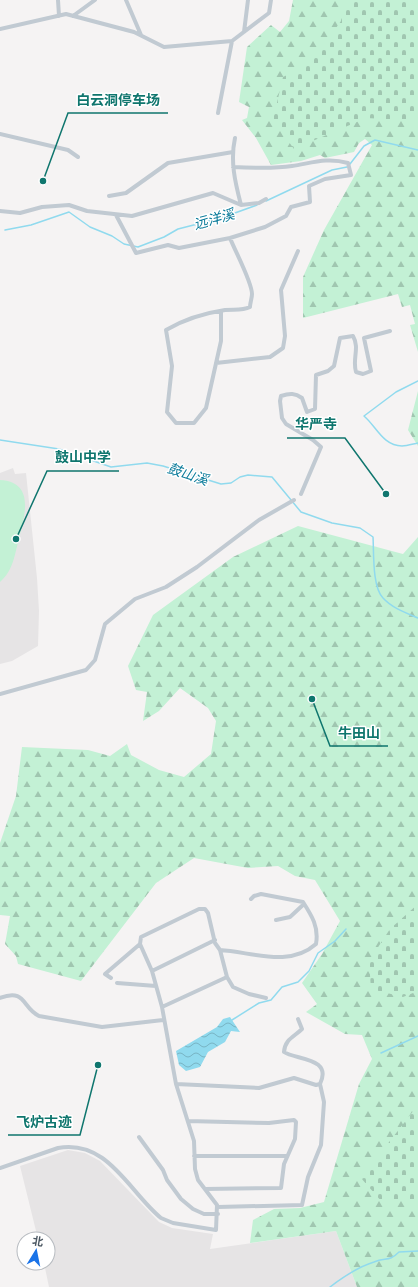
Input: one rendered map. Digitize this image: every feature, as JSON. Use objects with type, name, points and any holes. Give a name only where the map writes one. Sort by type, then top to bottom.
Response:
[{"type":"street","points":[[58,0],[59,16]]},
{"type":"street","points":[[73,16],[95,0]]},
{"type":"street","points":[[126,0],[141,35]]},
{"type":"street","points":[[244,32],[248,0]]},
{"type":"street","points":[[0,29],[66,14],[134,32],[164,47],[232,41],[270,13],[271,0]]},
{"type":"street","points":[[218,113],[232,41]]},
{"type":"street","points":[[0,134],[68,150],[78,157]]},
{"type":"street","points":[[235,138],[233,167],[241,205]]},
{"type":"street","points":[[109,196],[126,193],[168,163],[233,152]]},
{"type":"street","points":[[116,215],[136,253],[168,245],[179,248],[230,238],[265,227],[286,216],[291,207],[310,202],[309,186],[325,179],[351,175],[348,163],[336,159],[318,160],[293,166],[271,168],[233,167]]},
{"type":"street","points":[[0,212],[20,212],[42,207],[69,205],[87,212],[132,216],[213,193],[241,205],[259,203],[266,199]]},
{"type":"street","points":[[221,311],[221,341],[206,408],[194,423],[176,423],[166,412],[172,366],[166,330],[181,321],[221,311],[244,310],[250,307],[252,294],[250,281],[243,270],[230,238]]},
{"type":"street","points":[[216,363],[270,357],[283,348],[285,336],[281,290],[298,251]]},
{"type":"street","points":[[301,494],[321,447],[309,437],[286,424],[282,418],[280,401],[281,396],[297,394],[302,398],[307,412],[315,409],[316,375],[334,366],[340,338],[353,336],[357,344],[354,367],[356,372],[363,374],[371,371],[364,338],[390,331]]},
{"type":"street","points":[[0,694],[86,670],[95,660],[105,624],[135,599],[166,587],[197,567],[259,520],[294,500]]},
{"type":"street","points":[[220,950],[278,958],[299,956],[316,944],[316,924],[304,904],[261,894],[254,896],[251,900]]},
{"type":"street","points":[[276,920],[290,917],[304,904]]},
{"type":"street","points":[[0,1168],[58,1148],[77,1146],[103,1157],[157,1215],[167,1221],[216,1230],[218,1207],[198,1180],[194,1156],[194,1141],[176,1084],[163,1020],[162,1007],[152,971],[140,944],[141,937],[199,909],[204,909],[208,913],[227,977],[232,987],[249,994],[266,998]]},
{"type":"street","points":[[152,971],[215,940]]},
{"type":"street","points":[[111,978],[105,974],[140,944]]},
{"type":"street","points":[[162,1007],[227,977]]},
{"type":"street","points":[[117,983],[156,986]]},
{"type":"street","points":[[0,998],[8,995],[18,996],[24,999],[34,1014],[91,1027],[117,1026],[163,1020]]},
{"type":"street","points":[[218,1207],[302,1205],[308,1177],[316,1159],[322,1138],[324,1102],[320,1084],[322,1074],[320,1067],[315,1062],[305,1058],[289,1056],[284,1052],[284,1046],[289,1039],[302,1029],[298,1019]]},
{"type":"street","points":[[176,1084],[259,1088],[294,1078],[316,1085],[320,1084]]},
{"type":"street","points":[[188,1121],[269,1123],[294,1120],[296,1122],[296,1133],[286,1156],[281,1188],[204,1189]]},
{"type":"street","points":[[139,1137],[164,1170],[167,1180],[182,1199],[204,1214],[218,1214]]},
{"type":"street","points":[[194,1156],[286,1156]]},
{"type":"shaded area","points":[[13,468],[15,474],[26,473],[37,578],[39,611],[38,646],[12,661],[0,664],[0,473]]},
{"type":"shaded area","points":[[68,1150],[85,1153],[100,1161],[159,1222],[172,1228],[213,1234],[210,1249],[336,1231],[357,1287],[49,1287],[46,1271],[56,1271],[56,1231],[36,1231],[20,1166]]},
{"type":"green space","points":[[293,0],[418,0],[418,352],[410,325],[415,324],[410,305],[402,307],[398,294],[303,318],[303,277],[324,230],[372,145],[365,139],[359,143],[354,152],[325,158],[320,155],[301,161],[271,165],[256,138],[242,120],[247,118],[249,107],[239,102],[247,47],[271,25],[280,32],[289,21]]},
{"type":"green space","points":[[343,0],[418,0],[418,118],[405,120],[366,118],[294,149],[273,120],[283,77],[311,63],[341,21]]},
{"type":"green space","points":[[418,391],[418,446],[408,430]]},
{"type":"green space","points":[[0,480],[11,482],[19,487],[23,493],[25,510],[13,562],[8,573],[0,582]]},
{"type":"green space","points":[[298,526],[403,554],[418,537],[418,1287],[357,1287],[336,1231],[250,1243],[253,1220],[274,1209],[300,1208],[324,1202],[359,1084],[372,1059],[362,1035],[345,1034],[306,1012],[317,1004],[302,983],[322,954],[340,921],[315,880],[295,876],[278,866],[248,868],[194,858],[156,883],[81,981],[18,964],[16,956],[5,944],[10,916],[0,915],[0,843],[16,796],[22,747],[88,750],[110,756],[127,744],[131,755],[159,770],[184,777],[211,754],[216,721],[208,708],[180,688],[159,711],[143,721],[147,692],[136,690],[128,666],[153,615],[233,557]]},
{"type":"green space","points":[[418,904],[418,991],[403,997],[371,989],[369,961],[390,929]]},
{"type":"green space","points":[[418,1105],[418,1199],[382,1202],[361,1178]]},
{"type":"water","points":[[230,1017],[240,1032],[231,1031],[225,1042],[208,1052],[200,1067],[186,1071],[179,1065],[176,1051],[217,1027],[223,1019]]},
{"type":"waterway","name":"远洋溪","points":[[350,164],[364,146],[375,140],[418,150]]},
{"type":"waterway","name":"远洋溪","points":[[266,201],[332,170],[347,167]]},
{"type":"waterway","name":"远洋溪","points":[[5,230],[31,225],[69,212],[90,227],[112,236],[124,244],[138,247],[164,237],[178,229],[221,218],[257,205]]},
{"type":"waterway","points":[[418,381],[396,392],[364,416],[380,435],[390,443],[402,446],[418,443]]},
{"type":"waterway","name":"鼓山溪","points":[[0,440],[59,449],[111,467],[147,463],[163,466],[221,484],[231,483],[240,477],[248,475],[272,477],[301,512],[332,523],[360,528],[373,537],[375,578],[379,593],[391,605],[418,618]]},
{"type":"waterway","points":[[232,1020],[259,1003],[271,1000],[282,987],[298,982],[309,971],[318,953],[335,941],[346,929]]},
{"type":"waterway","points":[[381,1053],[418,1036]]},
{"type":"waterway","points":[[330,1287],[368,1264],[390,1258],[399,1252],[418,1251]]},
{"type":"place","name":"白云洞停车场","points":[[43,181]]},
{"type":"place","name":"华严寺","points":[[386,494]]},
{"type":"place","name":"鼓山中学","points":[[16,539]]},
{"type":"place","name":"牛田山","points":[[312,699]]},
{"type":"place","name":"飞炉古迹","points":[[98,1065]]}]
